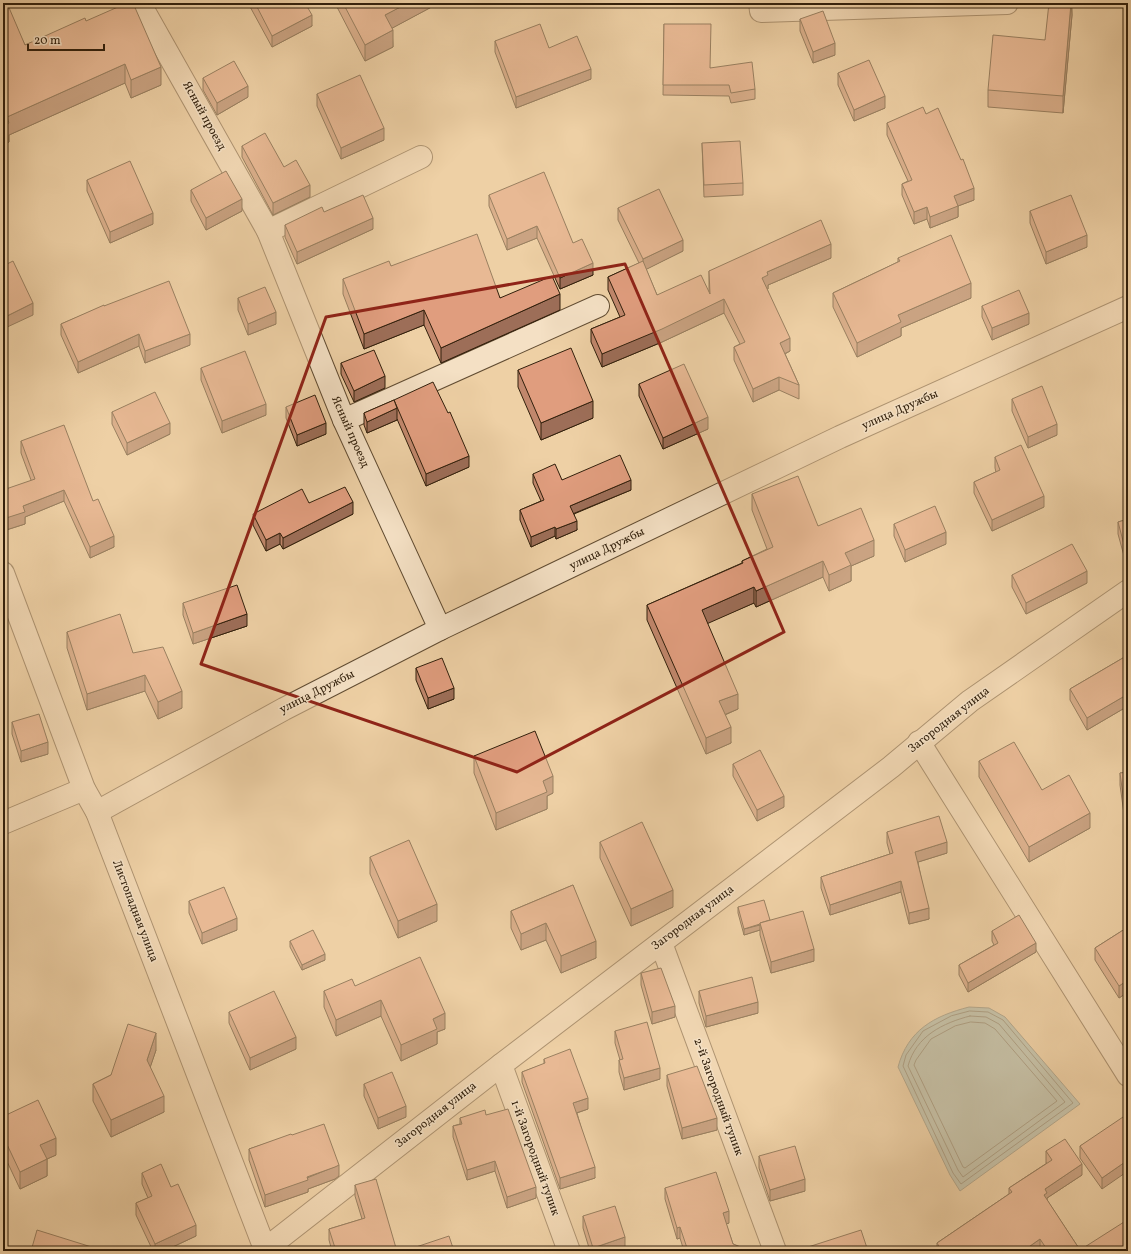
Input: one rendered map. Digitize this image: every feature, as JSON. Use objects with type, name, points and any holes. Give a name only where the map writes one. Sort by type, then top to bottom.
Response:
[{"type":"street","name":"Ясный проезд","points":[[141,3],[268,231],[344,420],[440,629]]},
{"type":"street","points":[[760,3],[761,10],[1007,3]]},
{"type":"street","points":[[268,231],[421,157]]},
{"type":"street","points":[[344,420],[598,306]]},
{"type":"street","name":"улица Дружбы","points":[[97,812],[284,709],[440,629],[840,437],[1128,307]]},
{"type":"street","name":"Листопадная улица","points":[[3,573],[84,789],[97,812],[264,1250]]},
{"type":"street","name":"Загородная улица","points":[[264,1250],[501,1064],[891,767],[919,742],[970,701],[1128,591]]},
{"type":"street","points":[[919,742],[1128,1075]]},
{"type":"street","points":[[3,823],[84,789]]},
{"type":"street","name":"2-й Загородный тупик","points":[[661,943],[775,1251]]},
{"type":"street","name":"1-й Загородный тупик","points":[[501,1064],[569,1251]]},
{"type":"highlighted area","points":[[625,264],[784,632],[517,772],[201,664],[326,317]]},
{"type":"water","points":[[969,1007],[989,1008],[1005,1017],[1080,1104],[960,1191],[950,1175],[898,1067],[902,1054],[908,1043],[924,1026],[945,1015]]},
{"type":"building","points":[[3,3],[7,3],[25,45],[85,18],[86,21],[127,3],[133,3],[161,67],[131,80],[125,64],[7,117],[9,123],[3,126]]},
{"type":"building","points":[[255,3],[305,3],[312,15],[272,36]]},
{"type":"building","points":[[343,3],[408,3],[385,15],[393,30],[365,45]]},
{"type":"building","points":[[1049,3],[1071,3],[1063,96],[988,90],[993,35],[1045,40]]},
{"type":"building","points":[[823,11],[835,43],[813,52],[800,19]]},
{"type":"building","points":[[540,24],[549,48],[577,36],[591,69],[516,97],[495,41]]},
{"type":"building","points":[[664,24],[711,24],[710,68],[752,62],[755,89],[731,93],[729,85],[663,85]]},
{"type":"building","points":[[869,60],[885,96],[854,110],[838,73]]},
{"type":"building","points":[[234,61],[248,86],[217,103],[203,78]]},
{"type":"building","points":[[360,75],[384,128],[341,148],[317,94]]},
{"type":"building","points":[[923,107],[926,114],[938,108],[961,160],[963,159],[974,188],[954,196],[958,206],[930,217],[927,207],[914,212],[902,184],[912,180],[887,123]]},
{"type":"building","points":[[265,133],[284,167],[296,160],[310,185],[273,203],[242,146]]},
{"type":"building","points":[[740,141],[743,183],[704,185],[702,143]]},
{"type":"building","points":[[130,161],[153,213],[110,232],[87,180]]},
{"type":"building","points":[[226,171],[242,199],[206,218],[191,190]]},
{"type":"building","points":[[544,172],[573,243],[582,239],[593,263],[560,278],[537,226],[507,239],[489,195]]},
{"type":"building","points":[[659,189],[683,240],[643,259],[618,208]]},
{"type":"building","points":[[363,195],[373,218],[297,252],[285,225],[322,207],[324,212]]},
{"type":"building","points":[[1071,195],[1087,235],[1046,252],[1030,211]]},
{"type":"building","points":[[821,220],[831,244],[767,272],[768,275],[762,278],[790,338],[780,343],[799,385],[779,377],[753,389],[734,347],[745,342],[724,299],[662,329],[602,354],[591,329],[625,315],[608,277],[643,261],[657,295],[701,275],[710,294],[709,271]]},
{"type":"building","points":[[477,234],[500,298],[552,276],[560,294],[441,348],[424,310],[364,334],[343,279],[389,261],[391,266]]},
{"type":"building","points":[[951,235],[971,283],[898,315],[901,322],[857,343],[833,293],[900,261],[898,258]]},
{"type":"building","points":[[13,261],[33,303],[3,318],[3,266]]},
{"type":"building","points":[[169,281],[190,334],[145,351],[139,334],[78,362],[61,324],[104,305]]},
{"type":"building","points":[[265,287],[276,312],[248,324],[238,298]]},
{"type":"building","points":[[1019,290],[1029,313],[992,328],[982,306]]},
{"type":"building","points":[[571,348],[593,401],[541,423],[518,370]]},
{"type":"building","points":[[374,350],[385,376],[354,391],[341,363]]},
{"type":"building","points":[[245,351],[266,404],[222,421],[201,368]]},
{"type":"building","points":[[684,364],[708,417],[663,438],[639,384]]},
{"type":"building","points":[[433,382],[448,413],[450,412],[469,456],[426,474],[394,400]]},
{"type":"building","points":[[1042,386],[1057,424],[1028,437],[1012,399]]},
{"type":"building","points":[[155,392],[170,423],[127,443],[112,412]]},
{"type":"building","points":[[315,395],[326,423],[297,435],[286,407]]},
{"type":"building","points":[[394,400],[397,408],[367,422],[364,413]]},
{"type":"building","points":[[64,425],[93,501],[98,499],[114,536],[90,547],[64,490],[23,506],[25,512],[3,519],[3,490],[35,479],[21,441]]},
{"type":"building","points":[[1021,445],[1044,496],[992,520],[974,482],[1000,470],[995,457]]},
{"type":"building","points":[[620,455],[631,480],[570,506],[577,521],[556,529],[555,527],[531,537],[520,510],[544,500],[533,474],[555,464],[562,480]]},
{"type":"building","points":[[798,476],[818,526],[861,508],[874,540],[845,553],[851,565],[829,575],[823,561],[756,591],[754,587],[702,610],[738,694],[719,701],[731,727],[706,738],[647,605],[743,563],[742,561],[773,547],[752,494]]},
{"type":"building","points":[[345,487],[353,502],[283,538],[280,533],[266,540],[253,514],[302,489],[309,503]]},
{"type":"building","points":[[935,506],[946,532],[905,550],[894,524]]},
{"type":"building","points":[[1128,519],[1128,551],[1126,552],[1118,522]]},
{"type":"building","points":[[1072,544],[1087,571],[1026,603],[1012,575]]},
{"type":"building","points":[[237,585],[247,614],[193,633],[183,603]]},
{"type":"building","points":[[120,614],[133,653],[163,647],[182,691],[158,702],[145,675],[87,694],[67,632]]},
{"type":"building","points":[[1128,655],[1128,694],[1087,718],[1070,689]]},
{"type":"building","points":[[442,658],[454,688],[428,698],[416,668]]},
{"type":"building","points":[[39,714],[48,742],[21,751],[12,722]]},
{"type":"building","points":[[535,731],[553,776],[543,781],[547,792],[496,813],[474,756]]},
{"type":"building","points":[[1014,742],[1042,790],[1069,775],[1090,813],[1029,847],[979,761]]},
{"type":"building","points":[[760,750],[784,796],[757,810],[733,764]]},
{"type":"building","points":[[1128,772],[1128,802],[1124,803],[1120,773]]},
{"type":"building","points":[[939,816],[947,842],[915,852],[929,908],[909,913],[901,881],[830,905],[821,877],[893,853],[887,832]]},
{"type":"building","points":[[642,822],[673,890],[631,909],[600,842]]},
{"type":"building","points":[[409,840],[437,904],[398,921],[370,857]]},
{"type":"building","points":[[573,885],[596,941],[561,956],[546,923],[521,934],[511,911]]},
{"type":"building","points":[[224,887],[237,918],[202,933],[189,901]]},
{"type":"building","points":[[764,900],[770,920],[744,929],[738,907]]},
{"type":"building","points":[[803,911],[814,949],[771,962],[760,923]]},
{"type":"building","points":[[1019,915],[1036,943],[968,983],[959,965],[998,943],[992,931]]},
{"type":"building","points":[[1128,927],[1128,980],[1119,986],[1095,948]]},
{"type":"building","points":[[313,930],[325,954],[302,965],[290,941]]},
{"type":"building","points":[[420,957],[445,1013],[433,1019],[437,1029],[401,1045],[381,1000],[336,1020],[324,991],[352,979],[355,986]]},
{"type":"building","points":[[661,968],[675,1006],[652,1012],[641,973]]},
{"type":"building","points":[[752,977],[758,1002],[706,1016],[699,991]]},
{"type":"building","points":[[274,991],[296,1037],[250,1058],[229,1012]]},
{"type":"building","points":[[647,1022],[660,1068],[624,1078],[619,1060],[623,1059],[615,1031]]},
{"type":"building","points":[[128,1024],[156,1033],[147,1060],[164,1096],[111,1120],[93,1084],[111,1075]]},
{"type":"building","points":[[570,1049],[588,1098],[573,1103],[595,1167],[560,1178],[522,1072],[545,1063],[544,1059]]},
{"type":"building","points":[[697,1066],[717,1118],[682,1128],[667,1075]]},
{"type":"building","points":[[392,1072],[406,1106],[378,1118],[364,1084]]},
{"type":"building","points":[[38,1100],[56,1138],[40,1145],[47,1159],[20,1172],[3,1136],[3,1114],[4,1116]]},
{"type":"building","points":[[508,1109],[536,1187],[507,1197],[495,1161],[467,1170],[453,1126],[462,1124],[460,1118],[485,1110],[486,1115]]},
{"type":"building","points":[[1126,1115],[1128,1118],[1128,1160],[1102,1178],[1080,1146]]},
{"type":"building","points":[[324,1124],[339,1165],[307,1177],[308,1180],[265,1195],[249,1149]]},
{"type":"building","points":[[1065,1139],[1082,1164],[1045,1189],[1047,1193],[1044,1195],[1080,1250],[1124,1222],[1128,1229],[1128,1251],[1048,1251],[1040,1239],[1023,1251],[942,1251],[937,1243],[1012,1192],[1009,1188],[1052,1160],[1046,1151]]},
{"type":"building","points":[[795,1146],[805,1179],[770,1190],[759,1156]]},
{"type":"building","points":[[161,1164],[171,1187],[178,1184],[196,1225],[155,1244],[136,1203],[152,1196],[142,1173]]},
{"type":"building","points":[[716,1172],[729,1211],[723,1213],[733,1244],[747,1251],[688,1251],[680,1227],[677,1228],[665,1188]]},
{"type":"building","points":[[376,1179],[396,1248],[386,1251],[336,1251],[329,1229],[365,1218],[355,1185]]},
{"type":"building","points":[[615,1206],[625,1237],[593,1248],[583,1216]]},
{"type":"building","points":[[37,1230],[98,1249],[99,1251],[31,1251]]},
{"type":"building","points":[[861,1230],[868,1251],[805,1251],[805,1248]]},
{"type":"building","points":[[449,1236],[454,1251],[404,1251]]}]
